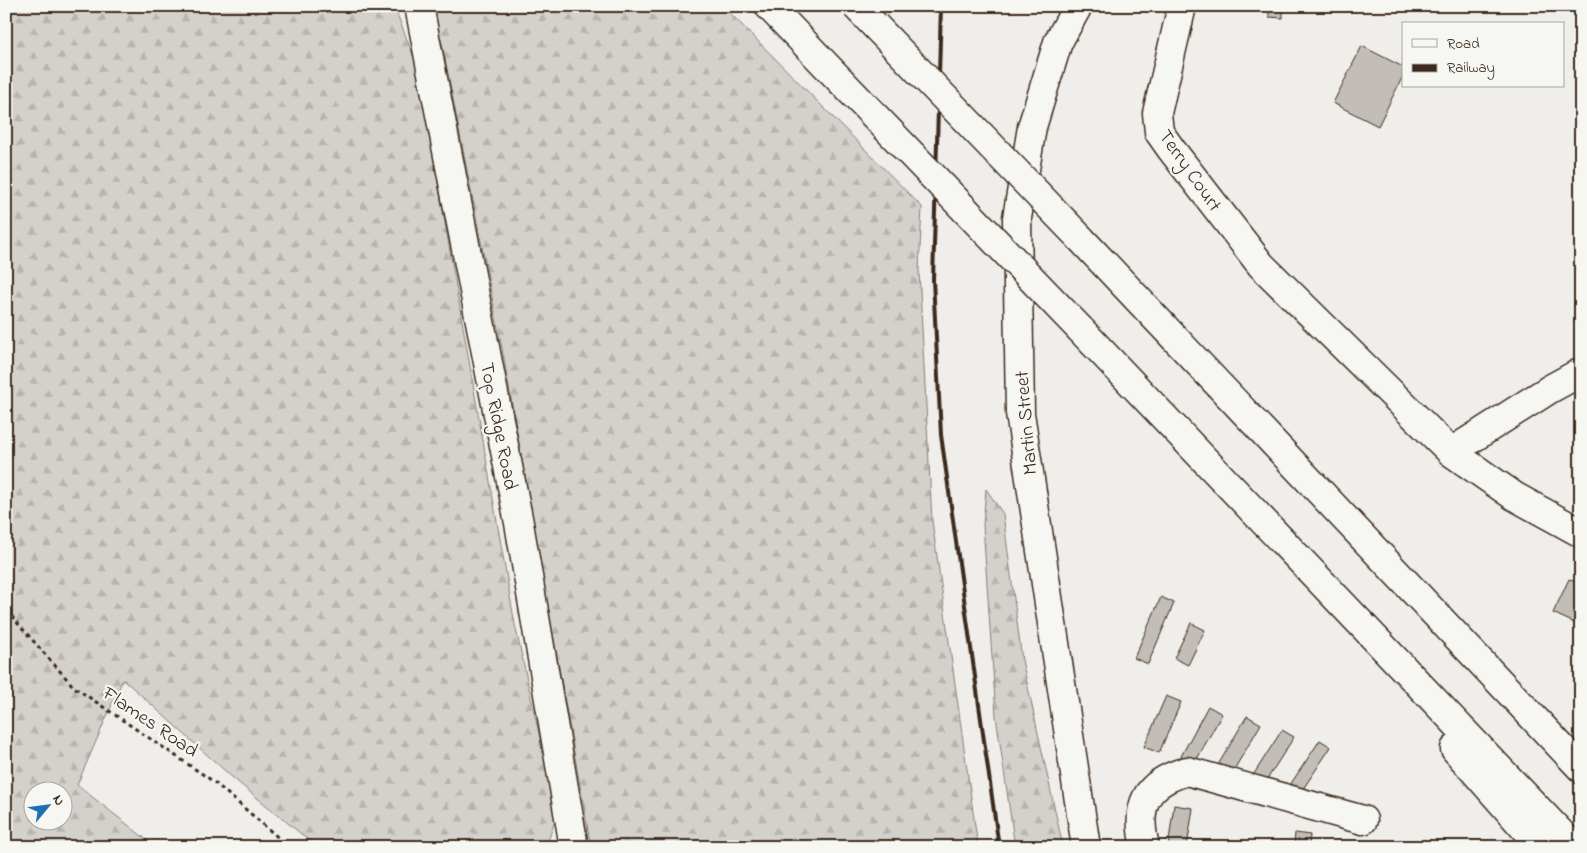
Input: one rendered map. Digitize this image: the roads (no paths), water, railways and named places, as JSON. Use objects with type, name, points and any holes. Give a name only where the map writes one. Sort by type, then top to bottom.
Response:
[{"type":"main road","name":"Top Ridge Road","points":[[419,6],[519,523],[574,847]]},
{"type":"main road","points":[[769,6],[1574,847]]},
{"type":"main road","points":[[856,6],[1080,238],[1581,768]]},
{"type":"main road","name":"Martin Street","points":[[1078,6],[1058,42],[1032,127],[1017,218],[1020,414],[1086,847]]},
{"type":"main road","name":"Terry Court","points":[[1182,6],[1157,113],[1159,132],[1261,265],[1451,452],[1514,496],[1581,533]]},
{"type":"main road","points":[[1451,452],[1550,389],[1581,372]]},
{"type":"main road","points":[[1363,536],[1581,740]]},
{"type":"main road","points":[[1355,619],[1440,731],[1541,847]]},
{"type":"main road","points":[[1144,847],[1140,829],[1142,807],[1151,791],[1166,777],[1187,771],[1363,820]]},
{"type":"railway","points":[[941,6],[933,280],[941,435],[999,847]]}]
